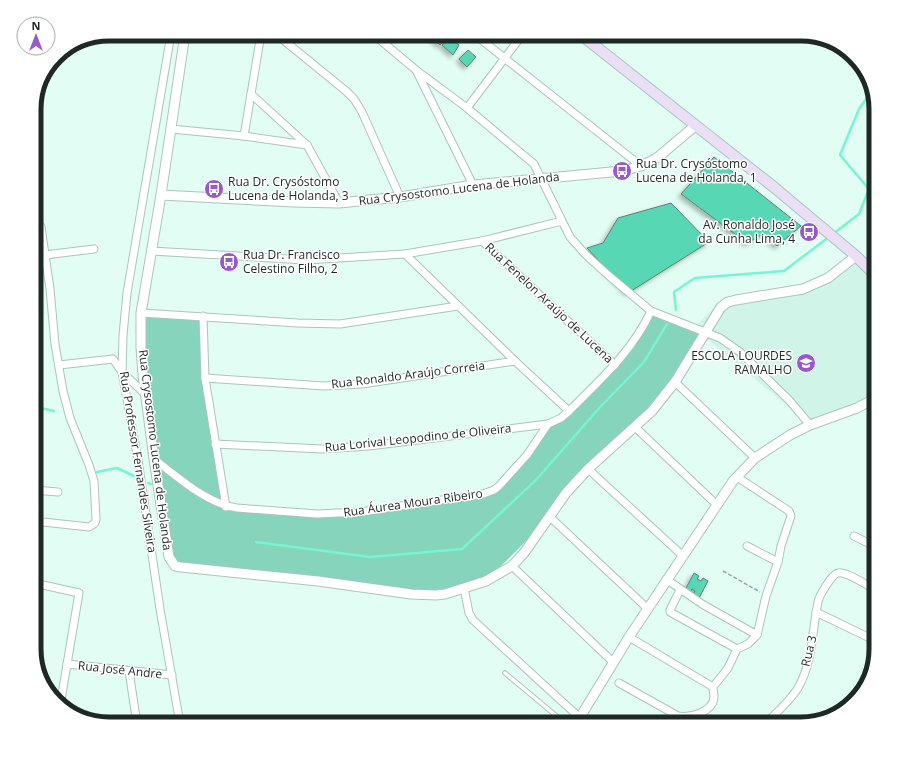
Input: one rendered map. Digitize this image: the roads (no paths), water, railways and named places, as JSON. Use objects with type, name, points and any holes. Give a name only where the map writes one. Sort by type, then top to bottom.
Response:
[{"type":"main road","points":[[589,41],[775,188],[856,256],[869,269]]},
{"type":"street","name":"Rua Professor Fernandes Silveira","points":[[170,41],[127,293],[123,335],[122,372],[138,460],[160,609],[179,717]]},
{"type":"street","name":"Rua Crysostomo Lucena de Holanda","points":[[184,41],[141,313],[142,362],[154,459],[169,557],[175,566],[181,567],[412,594],[436,595],[453,592],[464,588]]},
{"type":"street","points":[[244,136],[260,41]]},
{"type":"street","points":[[285,41],[354,99],[362,112],[400,197]]},
{"type":"street","points":[[381,41],[416,70],[467,108],[534,164],[570,237],[586,255],[623,289],[651,312],[706,333],[726,342],[740,352],[789,400],[810,425]]},
{"type":"street","points":[[483,41],[641,166]]},
{"type":"street","points":[[467,108],[518,41]]},
{"type":"street","points":[[416,70],[473,185]]},
{"type":"street","points":[[251,94],[307,145],[339,203]]},
{"type":"street","name":"Rua Crysostomo Lucena de Holanda","points":[[161,194],[294,202],[339,203],[400,197],[473,185],[622,171],[641,166],[657,158],[695,126]]},
{"type":"street","points":[[171,129],[244,136],[307,145]]},
{"type":"street","points":[[151,251],[306,260],[405,254],[482,241],[562,221]]},
{"type":"street","points":[[41,227],[55,344],[63,391],[70,418],[94,481],[96,519],[95,523],[89,527],[41,522]]},
{"type":"street","name":"Rua Fenelon Araújo de Lucena","points":[[482,241],[615,366]]},
{"type":"street","points":[[45,254],[94,249]]},
{"type":"street","points":[[405,254],[569,412]]},
{"type":"street","points":[[574,717],[473,620],[469,613],[464,588],[486,581],[512,566],[524,553],[566,493],[588,469],[652,411],[675,382],[721,308],[728,302],[803,289],[828,278],[856,256]]},
{"type":"street","points":[[141,313],[298,323],[340,324],[458,306]]},
{"type":"street","name":"Rua Áurea Moura Ribeiro","points":[[154,459],[209,499],[226,507],[317,514],[360,512],[483,494],[494,490],[499,486],[527,455],[548,424],[561,418],[569,412],[615,366],[637,338],[651,312]]},
{"type":"street","points":[[203,316],[205,378],[226,507]]},
{"type":"street","points":[[59,365],[113,359],[122,372],[146,395]]},
{"type":"street","name":"Rua Ronaldo Araújo Correia","points":[[205,378],[324,386],[362,384],[515,361]]},
{"type":"street","points":[[675,382],[755,458]]},
{"type":"street","points":[[580,717],[647,608],[716,505],[737,477],[755,458],[776,443],[810,425],[858,408],[869,402]]},
{"type":"street","name":"Rua Lorival Leopodino de Oliveira","points":[[215,444],[322,449],[369,446],[548,424]]},
{"type":"street","points":[[635,427],[716,505]]},
{"type":"street","points":[[588,469],[682,556]]},
{"type":"street","points":[[619,683],[678,716],[685,717],[702,713],[711,705],[714,698],[713,687],[728,668],[737,649],[748,644],[757,635],[766,596],[778,562],[781,546],[791,513],[737,477]]},
{"type":"street","points":[[41,491],[58,492]]},
{"type":"street","points":[[550,516],[647,608]]},
{"type":"street","points":[[854,536],[869,544]]},
{"type":"street","points":[[747,546],[778,562]]},
{"type":"street","points":[[512,566],[613,662]]},
{"type":"street","name":"Rua 3","points":[[772,717],[798,688],[812,646],[818,601],[820,595],[834,574],[839,572],[845,574],[869,586]]},
{"type":"street","points":[[666,580],[702,604],[757,635]]},
{"type":"street","points":[[41,585],[79,593],[61,697]]},
{"type":"street","points":[[680,590],[670,612],[737,649]]},
{"type":"street","points":[[816,612],[869,638]]},
{"type":"street","points":[[629,637],[713,687]]},
{"type":"street","name":"Rua José Andre","points":[[67,664],[172,675]]},
{"type":"street","points":[[129,671],[136,717]]},
{"type":"lane","points":[[505,673],[558,717]]},
{"type":"waterway","points":[[868,97],[859,109],[840,155],[869,189]]},
{"type":"waterway","points":[[833,234],[859,214],[869,189]]},
{"type":"waterway","points":[[676,310],[674,292],[695,278],[784,271],[829,237]]},
{"type":"waterway","points":[[256,542],[370,557],[462,549],[535,481],[602,405],[644,362],[667,324]]},
{"type":"waterway","points":[[41,408],[54,411]]},
{"type":"waterway","points":[[97,472],[117,468],[134,476]]},
{"type":"place","name":"Rua Dr. Crysóstomo Lucena de Holanda, 1","points":[[622,171]]},
{"type":"place","name":"Rua Dr. Crysóstomo Lucena de Holanda, 3","points":[[214,189]]},
{"type":"place","name":"Av. Ronaldo José da Cunha Lima, 4","points":[[809,232]]},
{"type":"place","name":"Rua Dr. Francisco Celestino Filho, 2","points":[[229,262]]},
{"type":"place","name":"ESCOLA LOURDES RAMALHO","points":[[806,363]]}]
